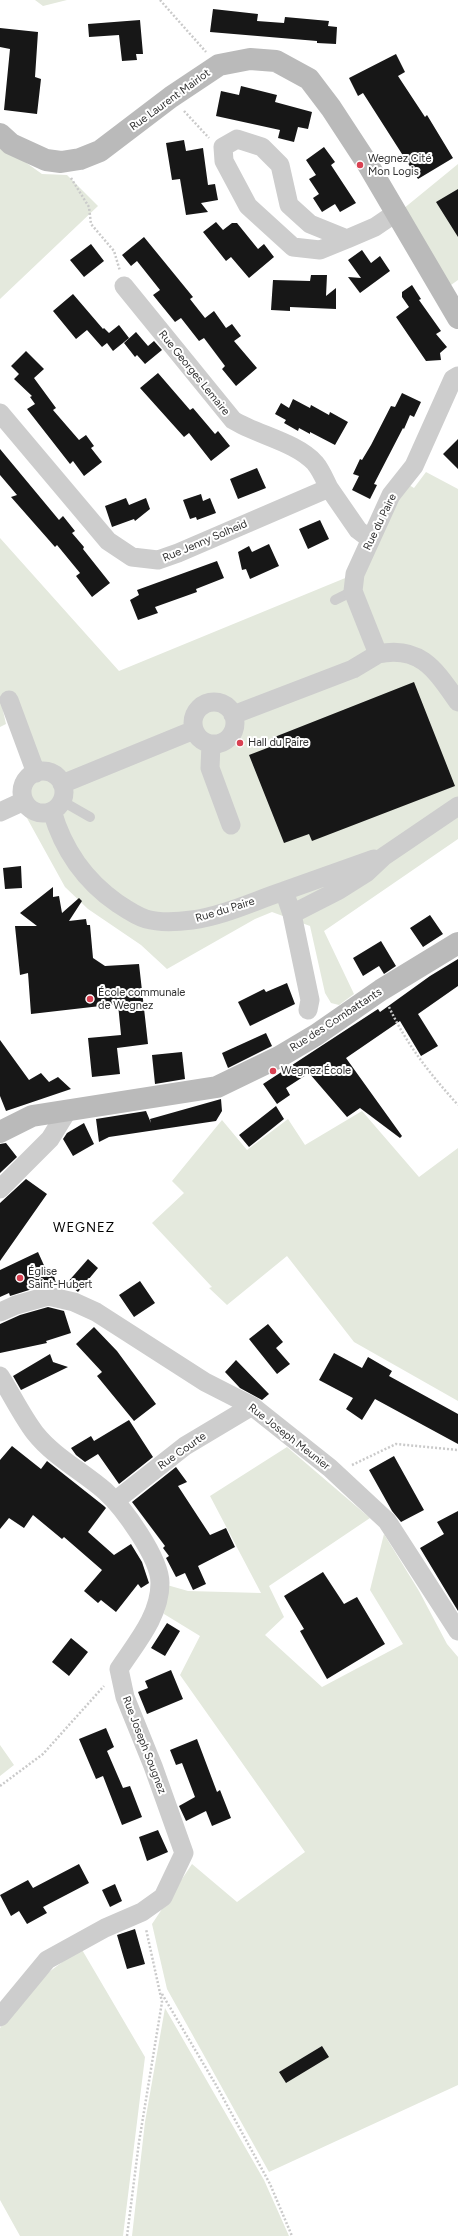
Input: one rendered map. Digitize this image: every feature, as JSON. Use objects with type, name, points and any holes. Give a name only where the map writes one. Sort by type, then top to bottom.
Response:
[{"type":"street","name":"Rue Laurent Mairlot","points":[[0,134],[11,144],[46,160],[61,162],[80,159],[100,151],[171,97],[219,65],[250,59],[276,61],[308,79],[363,157],[397,212],[458,318]]},
{"type":"street","points":[[347,239],[310,224],[289,205],[280,165],[262,147],[237,139],[223,147],[224,161],[248,206],[293,247],[320,250],[347,239],[375,227],[397,212]]},
{"type":"street","name":"Rue Georges Lemaire","points":[[124,286],[232,420],[247,429],[300,451],[316,464],[329,488]]},
{"type":"street","name":"Rue du Paire","points":[[353,591],[355,574],[391,495],[414,466],[453,380],[458,376]]},
{"type":"street","name":"Rue Jenny Solheid","points":[[0,413],[108,541],[132,557],[158,560],[178,554],[329,488]]},
{"type":"street","points":[[329,488],[358,530],[370,539]]},
{"type":"street","points":[[353,591],[378,654]]},
{"type":"street","points":[[233,715],[353,669],[378,654],[393,650],[421,658],[432,668],[458,702]]},
{"type":"street","points":[[9,700],[36,773]]},
{"type":"street","points":[[209,703],[223,705],[233,715],[234,727],[228,738],[217,744],[211,744],[200,739],[194,730],[193,723],[197,710],[209,703]]},
{"type":"street","points":[[59,798],[53,774],[41,772],[36,773],[25,782],[22,794],[24,801],[33,810],[46,813],[59,798],[194,730]]},
{"type":"street","points":[[211,744],[210,768],[231,825]]},
{"type":"street","name":"Rue du Paire","points":[[59,798],[61,837],[85,876],[115,901],[147,919],[170,922],[193,920],[288,904],[339,890],[366,873],[383,857],[458,806]]},
{"type":"street","points":[[0,812],[24,801]]},
{"type":"street","points":[[288,904],[310,1000],[308,1010],[316,1035]]},
{"type":"street","name":"Rue des Combattants","points":[[0,1132],[32,1116],[217,1087],[279,1057],[316,1035],[381,990],[458,943]]},
{"type":"street","points":[[0,1189],[50,1139],[68,1110]]},
{"type":"street","name":"Rue Joseph Meunier","points":[[0,1312],[16,1305],[48,1296],[74,1302],[106,1319],[205,1382],[252,1406],[337,1474],[387,1521],[458,1631]]},
{"type":"street","points":[[0,1376],[36,1433],[68,1464],[105,1491],[115,1501],[150,1550],[160,1582],[156,1609],[119,1669]]},
{"type":"street","name":"Rue Courte","points":[[115,1501],[185,1446],[252,1406]]},
{"type":"street","name":"Rue Joseph Sougnez","points":[[0,2017],[47,1960],[98,1931],[142,1912],[163,1897],[184,1853],[153,1766],[125,1697],[119,1669]]},
{"type":"lane","points":[[335,600],[353,591]]},
{"type":"lane","points":[[59,798],[90,817]]},
{"type":"path","points":[[160,0],[219,65]]},
{"type":"path","points":[[171,97],[214,143],[223,147]]},
{"type":"path","points":[[61,162],[89,207],[91,224],[114,251],[124,286]]},
{"type":"path","points":[[381,990],[399,1028],[426,1070],[458,1105]]},
{"type":"path","points":[[337,1474],[354,1463],[396,1444],[458,1450]]},
{"type":"path","points":[[0,1786],[44,1754],[119,1669]]},
{"type":"path","points":[[127,2236],[139,2142],[162,2002],[142,1912]]},
{"type":"path","points":[[160,1992],[216,2085],[270,2184],[292,2236]]},
{"type":"shaded area","points":[[35,0],[67,0],[43,6]]},
{"type":"shaded area","points":[[0,144],[42,174],[67,175],[98,206],[0,299]]},
{"type":"shaded area","points":[[458,164],[458,280],[451,285],[403,209]]},
{"type":"shaded area","name":"Hall du Paire","points":[[426,472],[458,489],[458,839],[324,931],[354,994],[339,1005],[331,1003],[325,993],[310,926],[272,912],[255,919],[167,969],[141,945],[88,909],[65,887],[17,800],[18,777],[25,767],[1,702],[6,724],[0,727],[0,538],[119,671],[355,574],[370,539],[409,485],[414,488]]},
{"type":"shaded area","points":[[362,1111],[419,1177],[458,1148],[458,1401],[354,1342],[287,1256],[227,1305],[209,1288],[212,1287],[152,1223],[184,1193],[172,1181],[222,1120],[247,1150],[288,1119],[305,1145]]},
{"type":"shaded area","points":[[287,1447],[370,1518],[269,1586],[284,1617],[265,1635],[322,1687],[403,1644],[370,1590],[384,1534],[419,1591],[447,1644],[458,1657],[458,2085],[269,2172],[167,1989],[152,1924],[192,1864],[237,1902],[305,1852],[180,1675],[200,1636],[164,1614],[167,1585],[188,1591],[261,1593],[210,1496]]},
{"type":"shaded area","points":[[0,1745],[14,1765],[0,1776]]},
{"type":"shaded area","points":[[81,1948],[145,2057],[123,2236],[20,2236],[0,2200],[0,2028],[30,1992],[37,1981]]},
{"type":"shaded area","points":[[165,2008],[264,2180],[289,2236],[132,2236],[145,2122]]},
{"type":"building","points":[[213,9],[258,14],[257,21],[284,23],[285,17],[329,21],[328,26],[337,27],[336,44],[210,32]]},
{"type":"building","points":[[140,20],[143,54],[136,54],[137,60],[122,61],[119,35],[89,37],[88,24]]},
{"type":"building","points":[[0,28],[38,32],[35,77],[41,79],[37,114],[4,110],[10,49],[0,47]]},
{"type":"building","points":[[396,54],[405,72],[398,76],[425,117],[427,115],[453,158],[418,179],[363,93],[358,96],[349,78]]},
{"type":"building","points":[[241,86],[277,95],[275,102],[312,112],[308,129],[298,127],[294,142],[278,138],[280,130],[216,116],[221,91],[239,95]]},
{"type":"building","points":[[184,140],[186,151],[203,148],[208,185],[215,184],[218,200],[201,203],[208,212],[186,215],[180,179],[172,180],[166,143]]},
{"type":"building","points":[[324,147],[335,162],[331,165],[356,203],[340,212],[335,204],[322,212],[313,198],[319,194],[309,179],[316,175],[306,160]]},
{"type":"building","points":[[458,189],[458,237],[436,202]]},
{"type":"building","points":[[216,222],[223,230],[232,223],[237,223],[258,249],[264,244],[274,257],[249,278],[231,257],[226,261],[203,232]]},
{"type":"building","points":[[144,237],[193,297],[190,299],[205,318],[214,311],[226,328],[232,324],[241,336],[234,341],[257,368],[236,386],[222,369],[225,366],[204,338],[199,341],[181,318],[175,322],[153,295],[160,290],[137,261],[131,266],[122,255]]},
{"type":"building","points":[[91,244],[104,261],[84,277],[70,260]]},
{"type":"building","points":[[362,250],[371,263],[380,256],[390,271],[360,293],[348,277],[361,278],[348,260]]},
{"type":"building","points":[[311,275],[327,275],[326,296],[336,288],[336,309],[290,307],[290,311],[271,310],[273,280],[310,281]]},
{"type":"building","points":[[412,285],[421,299],[419,300],[441,331],[436,334],[447,347],[440,353],[441,360],[426,361],[396,317],[409,307],[402,297],[402,292]]},
{"type":"building","points":[[73,294],[103,329],[104,328],[109,333],[119,325],[129,338],[113,351],[107,343],[102,347],[87,330],[76,339],[53,311]]},
{"type":"building","points":[[136,332],[148,346],[154,341],[162,350],[145,364],[137,355],[135,357],[124,343]]},
{"type":"building","points":[[26,351],[44,369],[34,378],[56,408],[53,410],[79,440],[86,435],[94,446],[91,448],[102,462],[84,476],[73,461],[70,464],[27,409],[35,404],[30,397],[32,396],[14,379],[19,374],[11,366]]},
{"type":"building","points":[[158,373],[190,410],[193,408],[215,434],[218,431],[230,446],[211,461],[189,433],[184,437],[140,388]]},
{"type":"building","points":[[402,393],[421,402],[414,417],[410,415],[404,429],[403,428],[374,484],[377,485],[370,499],[352,490],[359,476],[353,474],[360,459],[362,460],[371,445],[391,406],[395,407]]},
{"type":"building","points":[[293,399],[310,408],[311,405],[329,415],[330,412],[348,422],[335,445],[310,432],[310,434],[299,428],[298,431],[284,423],[286,420],[275,414],[281,403],[289,408]]},
{"type":"building","points":[[458,439],[458,469],[443,454]]},
{"type":"building","points":[[0,449],[59,520],[63,516],[75,531],[72,533],[84,547],[83,549],[110,583],[92,597],[76,576],[80,573],[57,545],[55,547],[11,497],[17,495],[0,475]]},
{"type":"building","points":[[257,468],[266,488],[238,499],[230,479]]},
{"type":"building","points":[[201,494],[203,501],[210,498],[216,513],[197,520],[196,517],[190,519],[183,500]]},
{"type":"building","points":[[126,498],[129,505],[146,498],[150,509],[135,521],[134,519],[112,527],[105,506]]},
{"type":"building","points":[[320,520],[329,539],[308,549],[299,529]]},
{"type":"building","points":[[269,544],[279,566],[250,579],[246,569],[242,570],[238,552],[249,546],[252,552]]},
{"type":"building","points":[[217,561],[224,578],[196,589],[197,592],[155,607],[158,613],[138,620],[130,600],[139,595],[137,590]]},
{"type":"building","points":[[414,682],[455,786],[312,841],[309,834],[284,843],[249,755],[275,745],[272,738]]},
{"type":"building","points":[[21,866],[22,888],[5,889],[3,868]]},
{"type":"building","points":[[53,887],[53,897],[59,896],[62,913],[79,898],[82,901],[69,921],[86,919],[87,925],[90,925],[93,958],[105,966],[139,964],[148,1044],[117,1048],[120,1074],[92,1077],[88,1038],[121,1035],[118,1004],[31,1014],[28,973],[20,975],[15,926],[37,926],[20,913]]},
{"type":"building","points":[[430,915],[443,934],[423,947],[410,928]]},
{"type":"building","points":[[381,941],[396,966],[384,974],[379,966],[363,976],[353,958]]},
{"type":"building","points":[[458,959],[458,986],[418,1014],[438,1046],[421,1056],[400,1021],[346,1058],[402,1136],[400,1138],[360,1108],[347,1117],[309,1073],[286,1088],[290,1095],[277,1104],[263,1084],[378,1009],[380,1012],[430,976]]},
{"type":"building","points":[[287,983],[295,1004],[250,1026],[238,1002],[264,989],[266,992]]},
{"type":"building","points":[[266,1033],[272,1046],[228,1068],[222,1053]]},
{"type":"building","points":[[0,1040],[29,1080],[41,1073],[49,1082],[58,1077],[71,1089],[6,1111],[0,1096]]},
{"type":"building","points":[[182,1052],[185,1079],[155,1084],[152,1055]]},
{"type":"building","points":[[221,1099],[222,1111],[216,1121],[109,1137],[99,1142],[96,1119],[146,1111],[151,1123],[150,1119]]},
{"type":"building","points":[[276,1106],[284,1119],[249,1147],[239,1135]]},
{"type":"building","points":[[84,1123],[94,1144],[73,1156],[63,1139],[67,1133]]},
{"type":"building","points":[[6,1143],[17,1157],[0,1173],[0,1144]]},
{"type":"building","points":[[26,1179],[47,1194],[0,1261],[0,1203]]},
{"type":"building","name":"Église Saint-Hubert","points":[[38,1252],[47,1272],[52,1269],[57,1287],[45,1285],[10,1296],[9,1293],[0,1297],[0,1270]]},
{"type":"building","points":[[88,1259],[98,1268],[78,1292],[67,1283]]},
{"type":"building","points":[[140,1281],[155,1303],[134,1317],[119,1295]]},
{"type":"building","points":[[48,1307],[64,1311],[71,1333],[46,1341],[47,1343],[0,1353],[0,1324],[20,1315]]},
{"type":"building","points":[[268,1324],[283,1342],[276,1348],[290,1364],[277,1374],[249,1339]]},
{"type":"building","points":[[94,1327],[117,1351],[156,1404],[134,1421],[97,1376],[102,1372],[76,1344]]},
{"type":"building","points":[[334,1353],[362,1368],[368,1357],[392,1371],[389,1376],[458,1414],[458,1444],[375,1399],[362,1420],[346,1409],[353,1398],[319,1380]]},
{"type":"building","points":[[50,1354],[53,1362],[68,1367],[21,1390],[13,1376]]},
{"type":"building","points":[[236,1360],[269,1394],[262,1400],[240,1388],[225,1372]]},
{"type":"building","points":[[129,1420],[153,1457],[119,1484],[98,1454],[85,1462],[76,1455],[71,1448],[91,1436],[94,1441]]},
{"type":"building","points":[[12,1446],[41,1469],[47,1461],[106,1508],[88,1532],[114,1555],[131,1544],[142,1562],[149,1583],[141,1588],[138,1584],[116,1612],[101,1600],[98,1603],[84,1591],[102,1570],[64,1537],[62,1539],[33,1515],[24,1528],[9,1518],[0,1529],[0,1460]]},
{"type":"building","points":[[394,1456],[424,1510],[401,1522],[392,1511],[369,1470]]},
{"type":"building","points":[[176,1467],[187,1482],[178,1486],[210,1535],[226,1528],[235,1547],[198,1566],[206,1584],[193,1590],[185,1573],[176,1577],[166,1558],[169,1556],[163,1548],[165,1546],[132,1502]]},
{"type":"building","points":[[458,1511],[458,1611],[420,1548],[444,1534],[437,1522]]},
{"type":"building","points":[[323,1572],[344,1604],[357,1597],[385,1644],[327,1679],[300,1631],[304,1629],[284,1596]]},
{"type":"building","points":[[167,1623],[180,1631],[165,1656],[151,1648]]},
{"type":"building","points":[[71,1638],[88,1652],[69,1676],[52,1662]]},
{"type":"building","points":[[171,1670],[183,1699],[147,1714],[138,1692],[148,1688],[145,1681]]},
{"type":"building","points":[[106,1728],[114,1747],[107,1751],[123,1788],[130,1786],[142,1817],[122,1825],[103,1776],[96,1779],[79,1739]]},
{"type":"building","points":[[197,1739],[217,1792],[220,1790],[231,1818],[212,1826],[206,1811],[186,1821],[179,1806],[195,1797],[182,1763],[176,1765],[170,1750]]},
{"type":"building","points":[[158,1830],[168,1852],[147,1861],[139,1837]]},
{"type":"building","points":[[79,1864],[89,1883],[43,1907],[47,1913],[27,1924],[19,1911],[11,1916],[0,1895],[28,1880],[33,1888]]},
{"type":"building","points":[[115,1884],[122,1901],[110,1907],[102,1890]]},
{"type":"building","points":[[135,1929],[145,1964],[127,1969],[117,1935]]},
{"type":"building","points":[[322,2046],[329,2057],[286,2083],[279,2072]]},
{"type":"place","name":"Wegnez Cité Mon Logis","points":[[360,165]]},
{"type":"place","name":"Hall du Paire","points":[[240,743]]},
{"type":"place","name":"École communale de Wegnez","points":[[90,999]]},
{"type":"place","name":"Wegnez École","points":[[273,1071]]},
{"type":"place","name":"Église Saint-Hubert","points":[[20,1278]]},
{"type":"district","name":"WEGNEZ","points":[[84,1228]]}]
